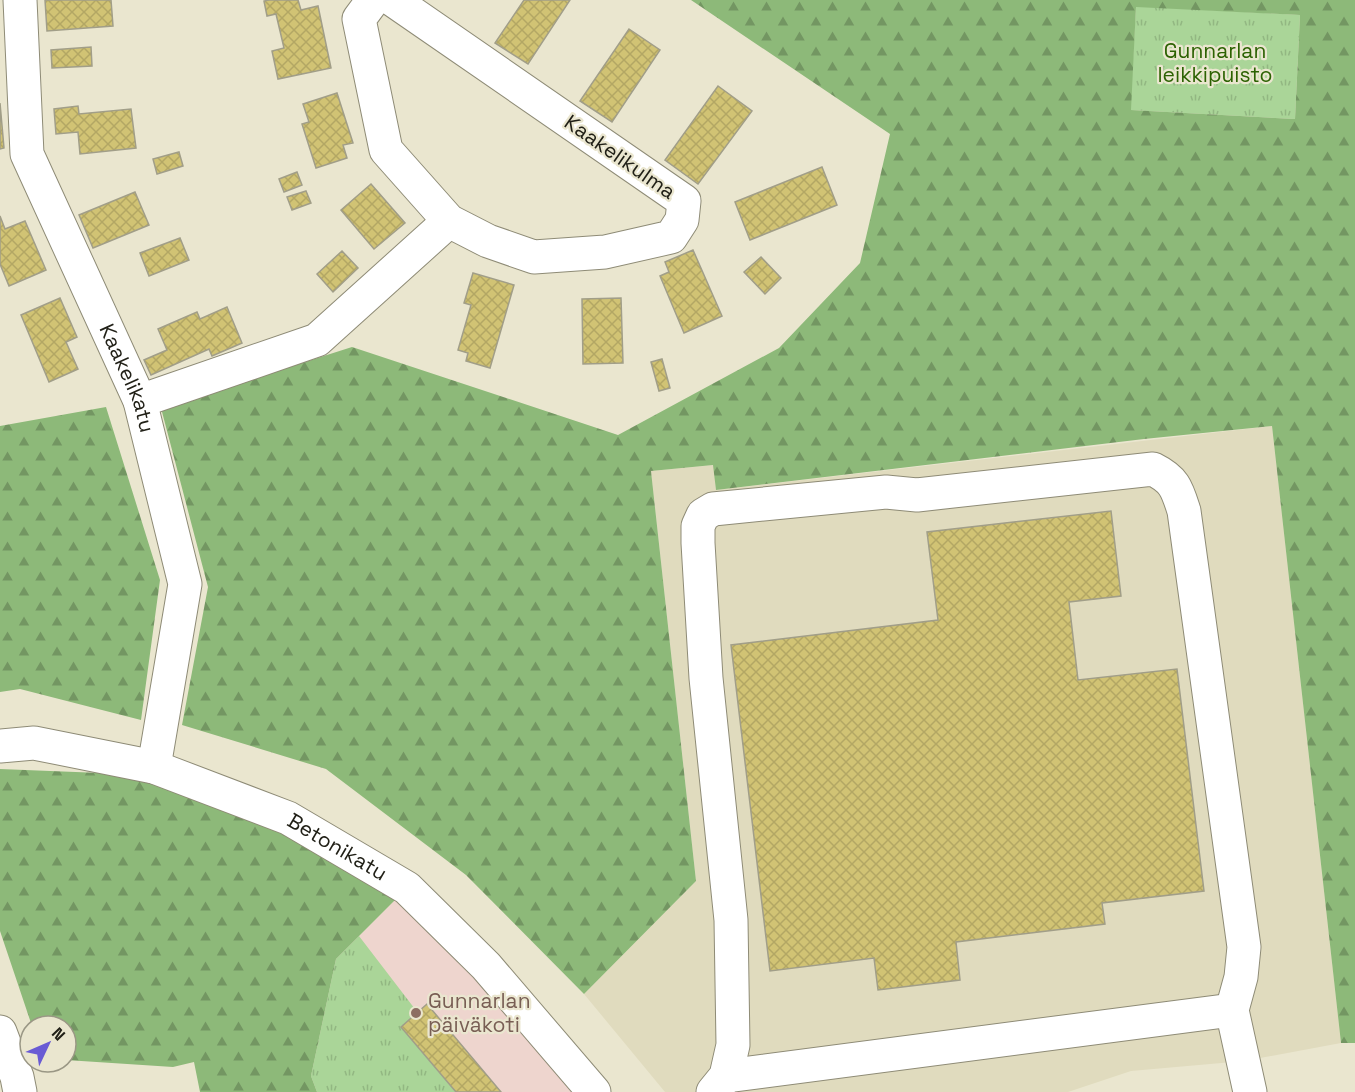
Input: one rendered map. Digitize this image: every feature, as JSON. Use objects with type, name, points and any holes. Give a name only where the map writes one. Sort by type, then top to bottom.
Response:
[{"type":"street","name":"Kaakelikatu","points":[[20,0],[27,154],[140,401],[185,584],[154,767]]},
{"type":"street","name":"Kaakelikulma","points":[[373,0],[359,19],[386,150],[449,221],[488,241],[534,257],[605,252],[671,237],[682,220],[684,201],[393,0]]},
{"type":"street","points":[[140,401],[317,340],[449,221]]},
{"type":"street","points":[[1232,1010],[720,1084],[734,1045],[731,920],[706,678],[698,543],[698,526],[703,515],[713,508],[886,492],[917,495],[1154,469],[1168,476],[1177,488],[1184,511],[1244,947],[1241,977],[1232,1010],[1250,1092]]},
{"type":"street","name":"Betonikatu","points":[[0,746],[34,743],[154,767],[288,818],[407,888],[486,966],[594,1092]]},
{"type":"street","points":[[0,1032],[17,1077],[20,1092]]},
{"type":"shaded area","points":[[1272,426],[1341,1043],[1244,1061],[1131,1071],[1068,1092],[665,1092],[584,994],[696,881],[651,471],[714,465],[716,490]]},
{"type":"shaded area","name":"Gunnarlan päiväkoti","points":[[396,899],[476,974],[572,1092],[317,1092],[336,959]]},
{"type":"green space","points":[[691,0],[1355,0],[1355,1043],[1341,1043],[1272,426],[716,490],[713,465],[651,471],[696,881],[584,994],[466,875],[326,769],[182,725],[208,587],[161,408],[352,347],[618,435],[779,348],[860,263],[890,134]],"holes":[[[1136,7],[1300,15],[1295,119],[1131,110]]]},
{"type":"green space","name":"Gunnarlan leikkipuisto","points":[[1136,6],[1300,15],[1295,119],[1130,110]]},
{"type":"green space","points":[[106,407],[160,580],[141,720],[20,689],[0,692],[0,426]]},
{"type":"green space","points":[[0,769],[126,774],[260,821],[396,899],[336,959],[311,1076],[317,1092],[200,1092],[194,1062],[173,1067],[78,1061],[78,1014],[28,1014],[0,931]]},
{"type":"green space","points":[[359,936],[418,1013],[401,1027],[456,1092],[317,1092],[311,1076],[336,959]]},
{"type":"building","points":[[45,0],[111,0],[113,26],[47,31]]},
{"type":"building","points":[[298,0],[301,10],[318,6],[331,68],[278,79],[272,51],[284,48],[276,14],[267,16],[264,1]]},
{"type":"building","points":[[524,0],[570,0],[528,64],[495,43]]},
{"type":"building","points":[[629,29],[660,50],[612,122],[580,101]]},
{"type":"building","points":[[91,47],[92,66],[52,68],[51,50]]},
{"type":"building","points":[[718,86],[752,111],[698,184],[665,160]]},
{"type":"building","points":[[337,93],[353,143],[343,145],[347,158],[316,168],[302,124],[309,122],[303,104]]},
{"type":"building","points":[[0,103],[4,148],[0,149]]},
{"type":"building","points":[[78,106],[79,114],[131,109],[136,148],[80,154],[78,132],[56,134],[54,109]]},
{"type":"building","points":[[179,152],[183,166],[157,174],[153,159]]},
{"type":"building","points":[[822,167],[837,205],[750,240],[735,202]]},
{"type":"building","points":[[297,172],[302,185],[284,192],[279,179]]},
{"type":"building","points":[[371,184],[405,223],[374,249],[341,210]]},
{"type":"building","points":[[306,191],[311,203],[292,210],[287,197]]},
{"type":"building","points":[[135,192],[149,225],[93,248],[79,215]]},
{"type":"building","points":[[0,216],[5,229],[25,221],[46,270],[9,286],[0,264]]},
{"type":"building","points":[[180,238],[189,260],[149,276],[140,253]]},
{"type":"building","points":[[693,250],[722,316],[684,333],[660,276],[669,272],[665,262]]},
{"type":"building","points":[[342,251],[358,268],[333,292],[317,274]]},
{"type":"building","points":[[761,257],[781,278],[765,294],[744,272]]},
{"type":"building","points":[[473,273],[514,285],[490,368],[466,361],[468,353],[458,350],[471,305],[464,303]]},
{"type":"building","points":[[60,298],[77,337],[66,342],[78,369],[49,382],[21,315]]},
{"type":"building","points":[[621,298],[623,363],[583,364],[582,299]]},
{"type":"building","points":[[227,307],[242,343],[212,356],[209,349],[151,375],[144,360],[167,350],[158,329],[197,312],[200,319]]},
{"type":"building","points":[[662,359],[670,388],[659,391],[651,362]]},
{"type":"building","points":[[1111,511],[1121,596],[1069,602],[1078,680],[1177,669],[1204,891],[1102,903],[1105,924],[956,942],[960,980],[878,990],[874,958],[770,971],[731,645],[938,620],[927,532]]},
{"type":"building","points":[[427,1004],[501,1092],[456,1092],[401,1027]]},
{"type":"place","name":"Gunnarlan päiväkoti","points":[[416,1013]]}]
